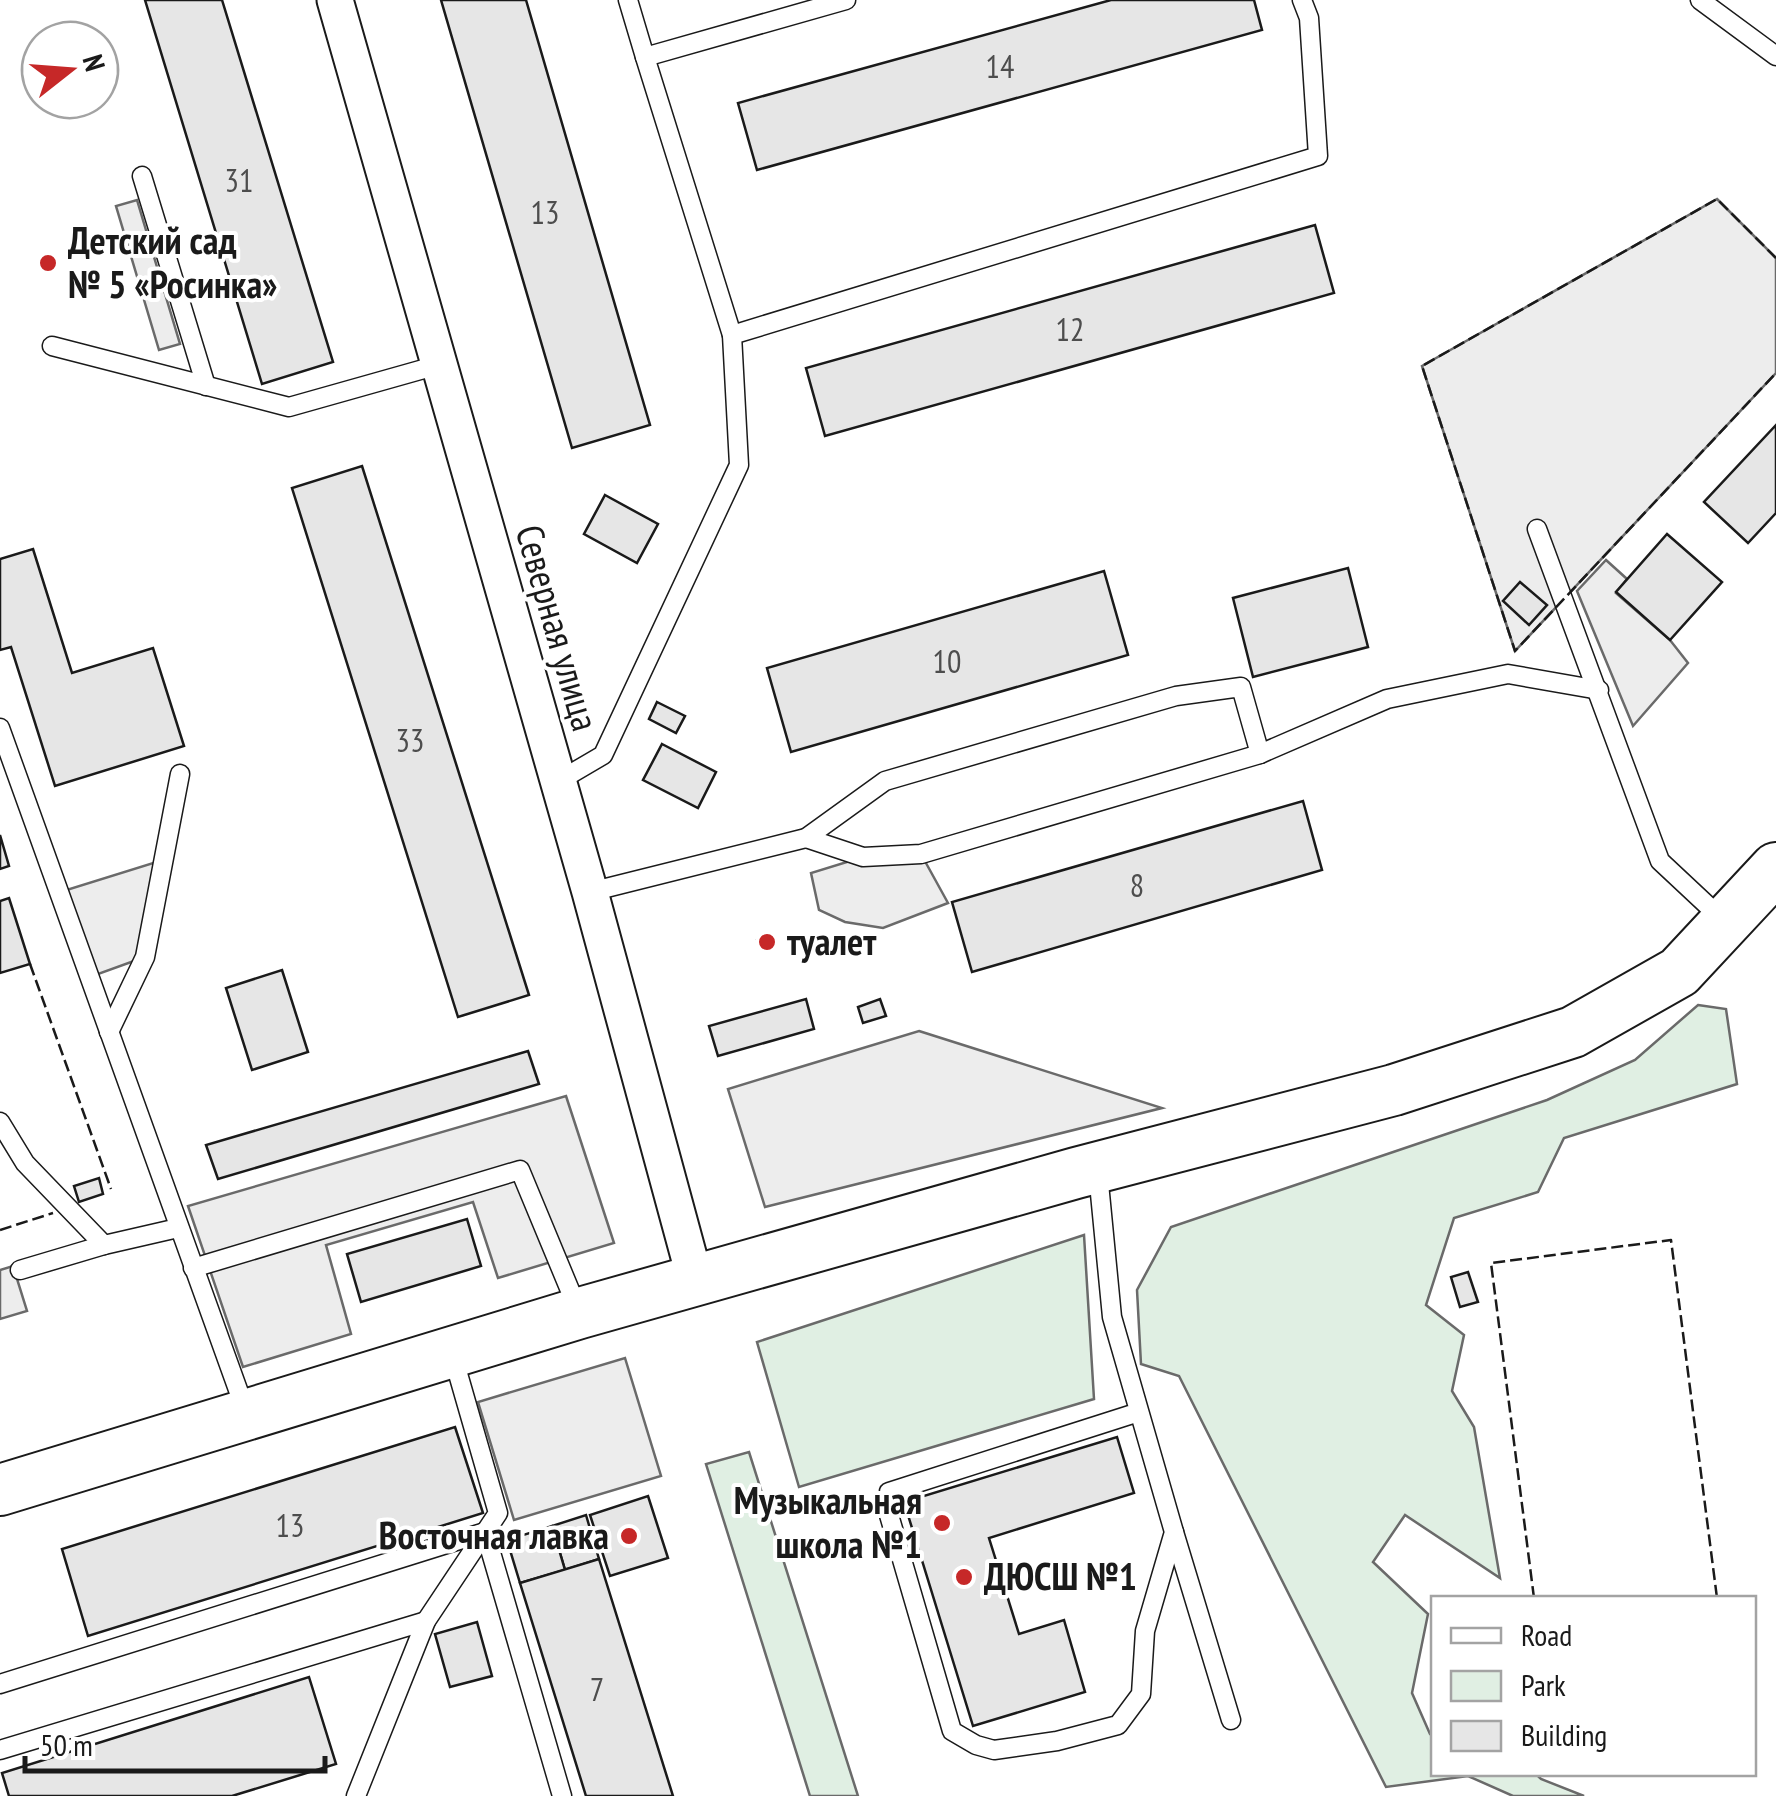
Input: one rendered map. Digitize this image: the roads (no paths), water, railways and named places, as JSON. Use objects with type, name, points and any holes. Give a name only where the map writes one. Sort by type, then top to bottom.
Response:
[{"type":"main road","points":[[0,1490],[695,1279],[1394,1090],[1573,1032],[1679,972],[1776,868]]},
{"type":"street","name":"Северная улица","points":[[335,0],[590,892],[695,1279]]},
{"type":"lane","points":[[557,782],[603,756],[739,465],[732,335],[628,0]]},
{"type":"lane","points":[[645,57],[846,0]]},
{"type":"lane","points":[[732,335],[1318,156],[1308,18],[1302,0]]},
{"type":"lane","points":[[1700,0],[1776,56]]},
{"type":"lane","points":[[142,176],[206,386]]},
{"type":"lane","points":[[52,346],[290,407],[438,365]]},
{"type":"lane","points":[[1537,529],[1660,861],[1726,923]]},
{"type":"lane","points":[[806,838],[863,857],[921,854],[1260,754],[1387,699],[1508,674],[1598,690]]},
{"type":"lane","points":[[590,892],[806,838],[886,781],[1176,696],[1241,688],[1260,754]]},
{"type":"lane","points":[[0,728],[246,1413]]},
{"type":"lane","points":[[109,1032],[145,957],[180,774]]},
{"type":"lane","points":[[0,1122],[25,1163],[104,1245]]},
{"type":"lane","points":[[1098,1168],[1112,1317],[1231,1720]]},
{"type":"lane","points":[[192,1268],[520,1170],[580,1313]]},
{"type":"lane","points":[[20,1270],[178,1228]]},
{"type":"lane","points":[[356,1796],[426,1621],[498,1513],[452,1352]]},
{"type":"lane","points":[[1139,1412],[889,1492],[888,1515],[952,1731],[994,1750],[1056,1742],[1118,1725],[1141,1694],[1145,1631],[1174,1532]]},
{"type":"lane","points":[[0,1684],[485,1532]]},
{"type":"lane","points":[[485,1532],[562,1796]]},
{"type":"lane","points":[[0,1750],[426,1621]]},
{"type":"place","name":"Детский сад № 5 «Росинка»","points":[[48,263]]},
{"type":"place","name":"туалет","points":[[767,942]]},
{"type":"place","name":"Музыкальная школа №1","points":[[942,1523]]},
{"type":"place","name":"Восточная лавка","points":[[629,1536]]},
{"type":"place","name":"ДЮСШ №1","points":[[964,1577]]}]
